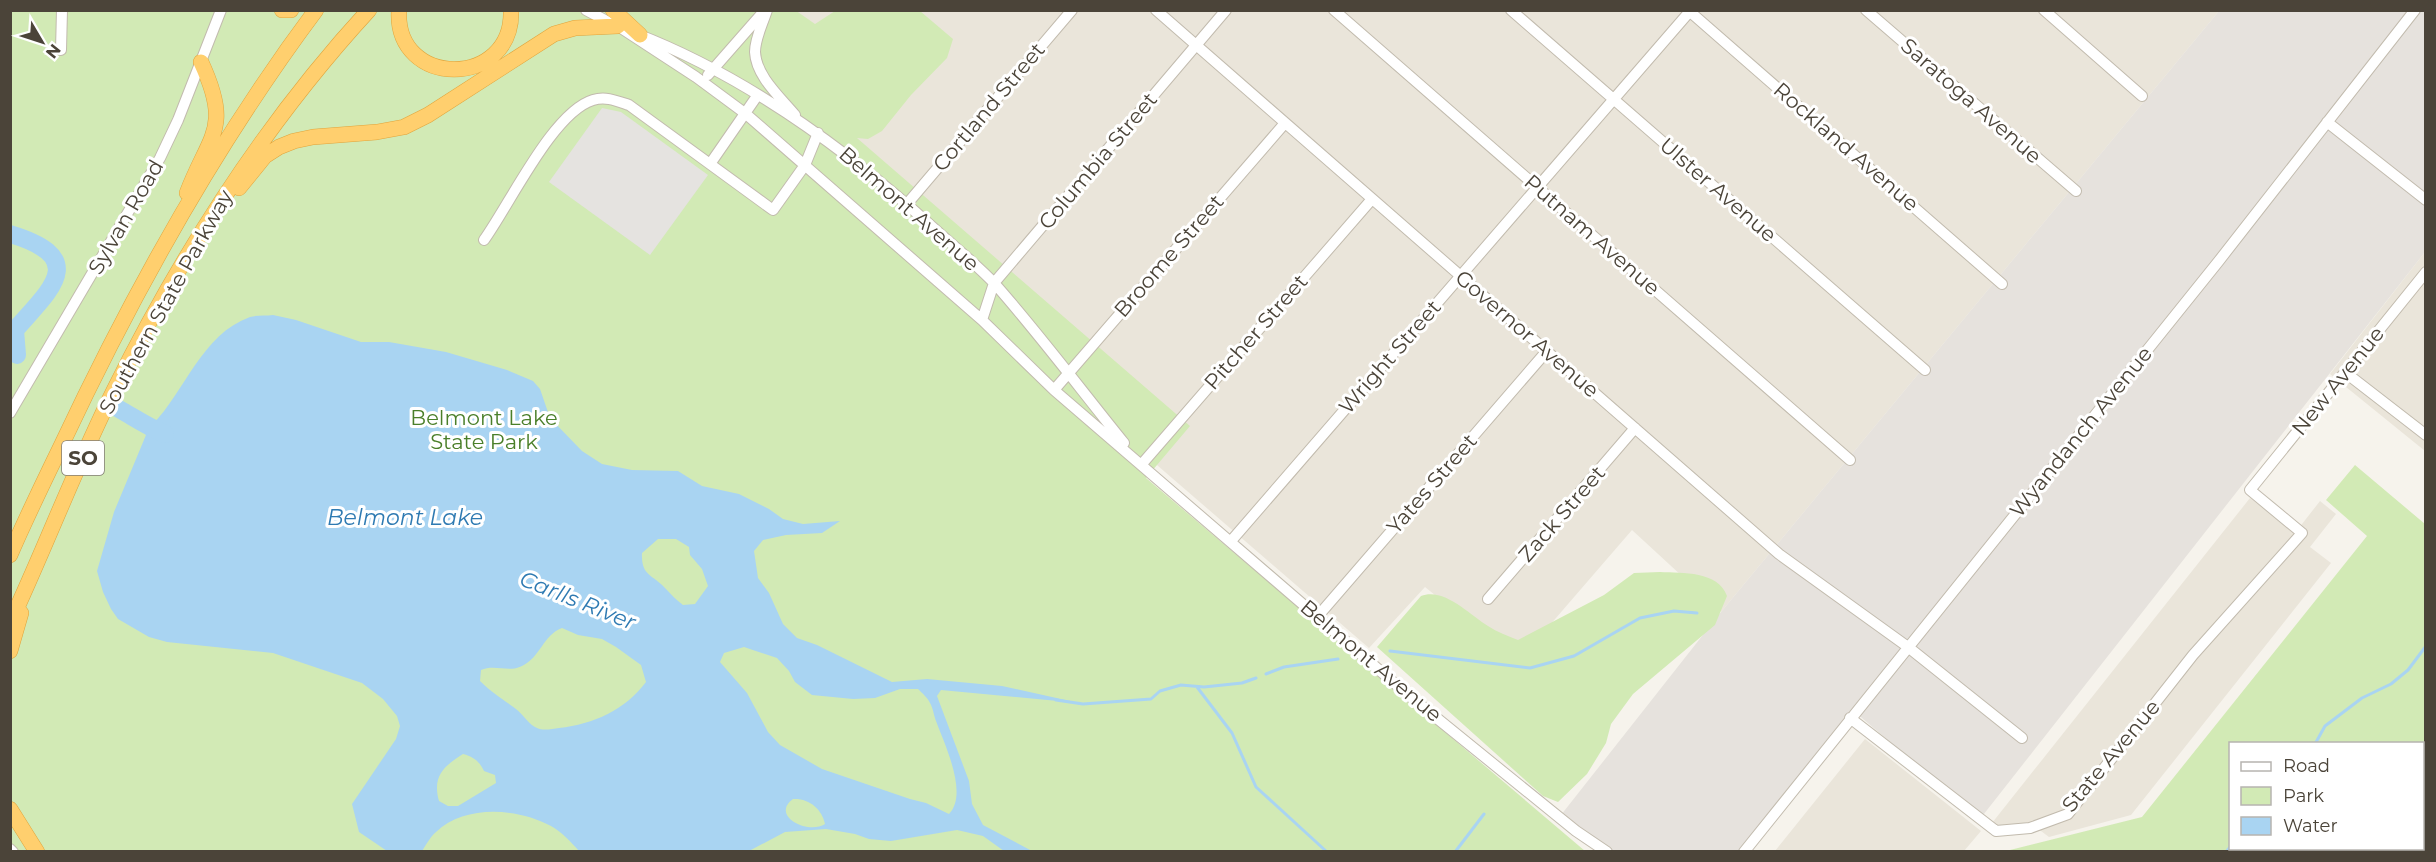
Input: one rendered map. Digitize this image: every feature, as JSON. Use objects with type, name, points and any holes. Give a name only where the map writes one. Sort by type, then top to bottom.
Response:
[{"type":"highway","points":[[282,10],[291,10]]},
{"type":"highway","name":"Southern State Parkway","points":[[10,555],[84,398],[171,232],[245,113],[316,10]]},
{"type":"highway","name":"Southern State Parkway","points":[[10,623],[114,390],[198,236],[246,162],[278,119],[314,73],[369,10]]},
{"type":"highway","points":[[399,10],[401,32],[412,52],[432,66],[456,70],[478,65],[496,52],[508,34],[511,10]]},
{"type":"highway","points":[[613,10],[640,35]]},
{"type":"highway","points":[[198,236],[265,156],[279,147],[313,137],[377,132],[404,127],[428,115],[554,34],[575,28],[618,26]]},
{"type":"highway","points":[[171,232],[216,126],[216,99],[201,62]]},
{"type":"highway","points":[[10,651],[28,585]]},
{"type":"highway","points":[[10,808],[37,852]]},
{"type":"street","points":[[61,50],[62,10]]},
{"type":"street","name":"Sylvan Road","points":[[10,413],[155,167],[178,120],[221,10]]},
{"type":"street","name":"Belmont Avenue","points":[[586,10],[618,26],[676,49],[801,122],[907,204],[994,283],[1141,465]]},
{"type":"street","points":[[702,82],[766,10]]},
{"type":"street","points":[[766,10],[755,51],[757,62],[768,84],[801,122]]},
{"type":"street","name":"Cortland Street","points":[[907,204],[1072,10]]},
{"type":"street","name":"Governor Avenue","points":[[1156,10],[1779,554],[1908,647],[2022,738]]},
{"type":"street","name":"Columbia Street","points":[[982,320],[994,283],[1226,10]]},
{"type":"street","name":"Putnam Avenue","points":[[1334,10],[1850,460]]},
{"type":"street","name":"Ulster Avenue","points":[[1511,10],[1925,370]]},
{"type":"street","name":"Saratoga Avenue","points":[[1866,10],[2076,191]]},
{"type":"street","points":[[2044,10],[2142,96]]},
{"type":"street","name":"Wyandanch Avenue","points":[[1744,852],[2211,271],[2415,10]]},
{"type":"street","name":"Wright Street","points":[[1231,541],[1690,11]]},
{"type":"street","name":"Rockland Avenue","points":[[1690,11],[2002,284]]},
{"type":"street","name":"Belmont Avenue","points":[[618,26],[746,114],[982,320],[1054,390],[1407,694],[1576,831],[1607,852]]},
{"type":"street","points":[[710,164],[757,96]]},
{"type":"street","points":[[484,240],[565,119],[582,104],[596,99],[611,99],[629,105],[773,210],[805,165],[818,133]]},
{"type":"street","points":[[2327,122],[2426,200]]},
{"type":"street","name":"Broome Street","points":[[1054,390],[1285,123]]},
{"type":"street","name":"Pitcher Street","points":[[1141,465],[1372,199]]},
{"type":"street","name":"New Avenue","points":[[2302,533],[2250,490],[2426,272]]},
{"type":"street","name":"Yates Street","points":[[1318,616],[1546,352]]},
{"type":"street","points":[[2346,373],[2426,435]]},
{"type":"street","name":"Zack Street","points":[[1488,599],[1635,428]]},
{"type":"street","name":"State Avenue","points":[[1850,718],[1996,831],[2030,828],[2068,814],[2193,655],[2302,533]]},
{"type":"shaded area","points":[[748,10],[2219,11],[1721,612],[1632,530],[1518,662],[1425,587],[1369,648],[1143,453],[857,148]]},
{"type":"shaded area","points":[[2219,11],[2425,11],[2425,252],[1980,819],[1855,712],[1744,851],[1604,851],[1561,815],[1721,612]]},
{"type":"shaded area","points":[[602,108],[621,112],[708,175],[650,255],[549,182]]},
{"type":"shaded area","points":[[2425,252],[2425,451],[2330,374]]},
{"type":"shaded area","points":[[2250,498],[2295,533],[2320,501],[2336,514],[2310,547],[2331,563],[2131,815],[2049,837],[2029,822],[2003,827],[1992,823]]},
{"type":"shaded area","points":[[1865,739],[1981,831],[1964,851],[1775,851]]},
{"type":"green space","name":"Belmont Lake State Park","points":[[795,10],[815,24],[835,11],[920,11],[953,39],[947,58],[911,95],[882,131],[868,139],[857,138],[1190,426],[1146,478],[1585,851],[11,851],[10,11]]},
{"type":"green space","points":[[2355,465],[2425,524],[2425,851],[2006,851],[2142,817],[2367,536],[2326,500]]},
{"type":"green space","points":[[1634,573],[1699,575],[1716,582],[1727,596],[1715,625],[1633,694],[1611,724],[1606,743],[1587,774],[1558,802],[1543,796],[1377,647],[1421,596],[1439,595],[1448,599],[1491,628],[1518,640],[1604,595]]},
{"type":"water","name":"Belmont Lake","points":[[273,315],[296,320],[361,342],[389,342],[446,352],[507,370],[533,381],[540,389],[550,418],[582,451],[602,464],[632,470],[678,471],[702,486],[739,494],[783,519],[803,524],[840,521],[822,533],[786,535],[763,540],[754,551],[758,578],[769,593],[783,624],[797,638],[817,645],[892,682],[927,679],[1002,686],[1079,703],[941,690],[937,696],[969,781],[972,804],[983,825],[1032,851],[1004,851],[983,836],[957,830],[891,841],[869,839],[826,829],[785,832],[749,851],[579,851],[559,831],[538,820],[523,815],[492,812],[476,813],[448,823],[434,834],[422,851],[387,851],[359,832],[352,804],[396,739],[400,726],[397,716],[383,699],[362,683],[273,653],[167,642],[149,637],[118,619],[103,592],[97,571],[114,512],[146,435],[141,429],[145,422],[153,424],[219,336],[233,325],[250,317]],"holes":[[[658,539],[676,539],[689,547],[690,555],[702,569],[708,586],[695,604],[683,605],[648,574],[643,566],[642,553]],[[562,628],[578,635],[602,639],[641,665],[646,682],[638,692],[618,708],[596,719],[551,729],[534,727],[519,711],[480,681],[481,670],[486,668],[512,669],[522,666],[533,658],[556,631]],[[744,647],[777,658],[795,682],[812,695],[853,699],[875,698],[900,689],[918,689],[931,705],[953,768],[957,794],[955,805],[949,814],[926,803],[822,769],[780,745],[768,732],[747,693],[720,662],[724,653]],[[463,754],[470,757],[478,762],[484,771],[495,775],[496,783],[458,806],[448,806],[439,801],[437,785],[441,773]],[[793,799],[804,800],[818,809],[825,824],[818,827],[801,825],[794,822],[786,812],[787,805]]]},
{"type":"waterway","name":"Carlls River","points":[[10,234],[35,243],[50,253],[56,264],[56,276],[50,288],[15,330],[17,355]]},
{"type":"waterway","name":"Carlls River","points":[[119,409],[165,434]]},
{"type":"waterway","points":[[1390,651],[1530,668],[1574,656],[1640,618],[1674,611],[1697,613]]},
{"type":"waterway","points":[[2316,742],[2325,726],[2362,698],[2391,684],[2408,670],[2426,646]]},
{"type":"waterway","points":[[1266,674],[1284,667],[1338,659]]},
{"type":"waterway","points":[[1056,700],[1083,704],[1151,699],[1160,691],[1181,685],[1204,687],[1242,683],[1256,678]]},
{"type":"waterway","points":[[1197,687],[1232,733],[1256,787],[1327,852]]},
{"type":"waterway","points":[[1455,852],[1484,814]]},
{"type":"waterway","points":[[2226,852],[2229,848]]}]
